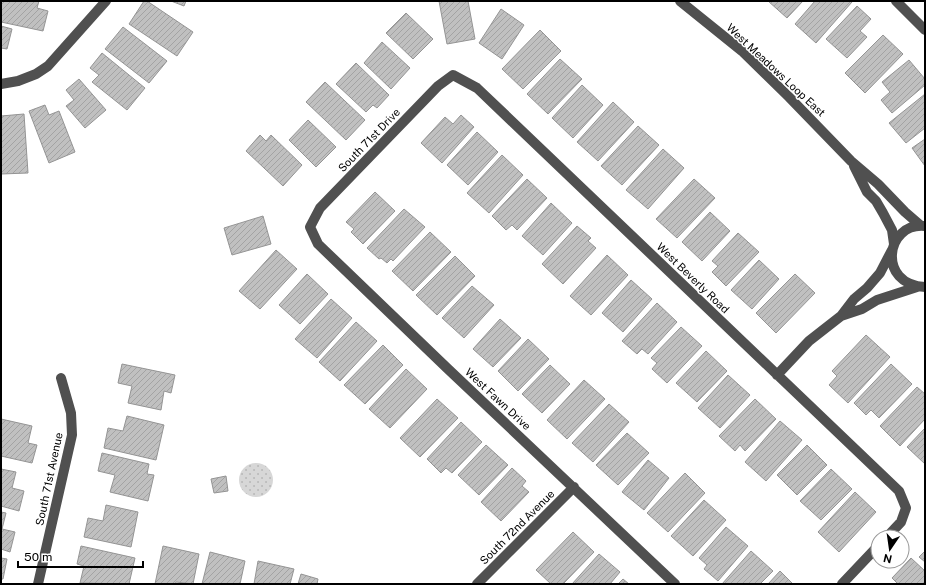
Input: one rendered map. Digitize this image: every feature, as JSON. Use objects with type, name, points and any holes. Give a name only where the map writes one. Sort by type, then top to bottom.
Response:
[{"type":"street","points":[[1,84],[18,81],[36,74],[48,66],[106,1]]},
{"type":"street","name":"West Meadows Loop East","points":[[680,1],[742,51],[851,161]]},
{"type":"street","points":[[896,1],[925,30]]},
{"type":"street","name":"South 71st Drive","points":[[310,228],[320,208],[438,86],[453,75]]},
{"type":"street","name":"West Beverly Road","points":[[453,75],[477,88],[899,491],[906,508],[901,522],[894,529]]},
{"type":"street","points":[[851,161],[878,184],[901,208],[923,225]]},
{"type":"street","points":[[851,161],[867,192],[876,201],[884,213],[892,230],[892,260],[894,269],[907,283],[923,287]]},
{"type":"street","points":[[777,376],[809,341],[841,316],[854,299],[867,288],[880,273],[898,237],[904,231],[912,227],[923,225]]},
{"type":"street","name":"West Fawn Drive","points":[[310,228],[318,244],[675,584]]},
{"type":"street","points":[[841,316],[862,309],[877,300],[923,287]]},
{"type":"street","name":"South 71st Avenue","points":[[38,584],[72,435],[71,413],[61,378]]},
{"type":"street","name":"South 72nd Avenue","points":[[477,584],[574,487]]},
{"type":"street","points":[[842,584],[870,554]]},
{"type":"shaded area","points":[[253,463],[259,463],[263,464],[270,470],[273,480],[272,487],[266,494],[259,497],[253,497],[249,496],[242,490],[239,483],[239,477],[240,473],[246,466]]},
{"type":"building","points":[[1,1],[39,1],[37,8],[48,11],[43,31],[1,22]]},
{"type":"building","points":[[144,1],[147,1],[193,32],[177,56],[129,24]]},
{"type":"building","points":[[171,1],[186,1],[184,6]]},
{"type":"building","points":[[439,1],[468,1],[475,39],[447,44]]},
{"type":"building","points":[[768,1],[803,1],[787,18]]},
{"type":"building","points":[[815,1],[852,2],[816,43],[795,24]]},
{"type":"building","points":[[857,6],[871,19],[860,31],[867,37],[847,58],[826,39]]},
{"type":"building","points":[[501,9],[524,25],[502,59],[479,43]]},
{"type":"building","points":[[406,13],[433,39],[413,59],[386,33]]},
{"type":"building","points":[[1,26],[12,29],[7,49],[1,48]]},
{"type":"building","points":[[123,27],[167,61],[149,83],[105,49]]},
{"type":"building","points":[[540,30],[561,51],[523,89],[502,69]]},
{"type":"building","points":[[883,35],[903,54],[865,93],[845,73]]},
{"type":"building","points":[[382,42],[410,68],[391,89],[364,63]]},
{"type":"building","points":[[102,53],[145,88],[127,110],[92,82],[99,75],[90,68]]},
{"type":"building","points":[[560,59],[582,79],[548,114],[527,94]]},
{"type":"building","points":[[909,60],[925,79],[925,85],[892,113],[881,100],[890,92],[882,82]]},
{"type":"building","points":[[356,63],[389,95],[377,108],[373,105],[366,112],[336,84]]},
{"type":"building","points":[[79,79],[106,110],[85,128],[66,106],[74,100],[66,90]]},
{"type":"building","points":[[325,82],[365,120],[346,140],[306,102]]},
{"type":"building","points":[[582,85],[603,105],[573,138],[552,118]]},
{"type":"building","points":[[925,94],[925,128],[906,143],[889,123]]},
{"type":"building","points":[[613,102],[634,122],[598,161],[577,142]]},
{"type":"building","points":[[45,105],[49,115],[59,111],[75,152],[49,163],[29,111]]},
{"type":"building","points":[[24,114],[28,173],[1,174],[1,116]]},
{"type":"building","points":[[461,115],[474,127],[442,163],[421,143],[445,117],[453,124]]},
{"type":"building","points":[[308,120],[336,147],[316,167],[289,140]]},
{"type":"building","points":[[638,126],[659,145],[622,185],[601,166]]},
{"type":"building","points":[[477,132],[498,152],[468,185],[447,165]]},
{"type":"building","points":[[260,135],[266,141],[271,135],[302,165],[283,186],[246,151]]},
{"type":"building","points":[[925,139],[925,166],[912,148]]},
{"type":"building","points":[[663,149],[684,168],[648,209],[626,190]]},
{"type":"building","points":[[502,155],[523,175],[489,213],[467,193]]},
{"type":"building","points":[[527,179],[547,198],[517,230],[512,225],[506,230],[492,216]]},
{"type":"building","points":[[694,179],[715,198],[677,238],[656,219]]},
{"type":"building","points":[[375,192],[395,211],[363,244],[351,232],[354,229],[346,222]]},
{"type":"building","points":[[551,203],[572,223],[543,255],[522,236]]},
{"type":"building","points":[[404,209],[425,227],[393,261],[391,259],[387,263],[381,258],[379,259],[367,248]]},
{"type":"building","points":[[710,212],[730,231],[702,261],[682,242]]},
{"type":"building","points":[[263,216],[271,244],[232,255],[224,228]]},
{"type":"building","points":[[577,226],[591,238],[588,241],[596,248],[563,284],[542,264]]},
{"type":"building","points":[[430,232],[451,252],[413,291],[392,271]]},
{"type":"building","points":[[738,233],[759,252],[726,286],[712,272],[718,266],[712,261]]},
{"type":"building","points":[[276,250],[297,269],[260,309],[239,291]]},
{"type":"building","points":[[607,255],[628,275],[591,315],[570,296]]},
{"type":"building","points":[[455,256],[475,276],[437,315],[416,295]]},
{"type":"building","points":[[759,260],[779,279],[752,309],[731,290]]},
{"type":"building","points":[[307,274],[328,294],[300,324],[279,305]]},
{"type":"building","points":[[795,274],[815,293],[776,333],[756,313]]},
{"type":"building","points":[[631,280],[652,299],[623,332],[602,313]]},
{"type":"building","points":[[472,286],[494,305],[464,338],[442,318]]},
{"type":"building","points":[[331,299],[352,318],[317,358],[295,339]]},
{"type":"building","points":[[657,303],[677,322],[648,354],[642,349],[637,354],[622,341]]},
{"type":"building","points":[[500,319],[521,338],[493,367],[473,349]]},
{"type":"building","points":[[356,322],[377,341],[340,381],[319,362]]},
{"type":"building","points":[[681,327],[702,346],[667,383],[652,369],[657,363],[651,358]]},
{"type":"building","points":[[866,335],[890,357],[848,403],[829,385],[837,376],[832,371]]},
{"type":"building","points":[[528,339],[549,359],[518,391],[498,371]]},
{"type":"building","points":[[383,345],[403,365],[365,404],[344,385]]},
{"type":"building","points":[[706,351],[727,371],[697,402],[676,383]]},
{"type":"building","points":[[122,364],[175,375],[171,393],[164,391],[161,410],[128,403],[132,386],[118,383]]},
{"type":"building","points":[[891,364],[912,384],[879,418],[871,410],[866,415],[854,403]]},
{"type":"building","points":[[550,365],[570,384],[542,413],[522,394]]},
{"type":"building","points":[[406,369],[427,389],[390,428],[369,409]]},
{"type":"building","points":[[728,375],[750,395],[720,428],[698,408]]},
{"type":"building","points":[[584,380],[605,399],[567,439],[547,420]]},
{"type":"building","points":[[917,387],[925,394],[925,419],[900,446],[880,426]]},
{"type":"building","points":[[437,399],[458,418],[420,457],[400,438]]},
{"type":"building","points":[[755,399],[776,419],[745,451],[740,445],[735,451],[719,436]]},
{"type":"building","points":[[609,404],[629,422],[593,462],[572,443]]},
{"type":"building","points":[[127,416],[164,425],[156,460],[104,448],[108,428],[123,431]]},
{"type":"building","points":[[1,419],[32,426],[28,443],[37,445],[32,463],[1,456]]},
{"type":"building","points":[[780,421],[802,440],[766,481],[745,462]]},
{"type":"building","points":[[461,422],[482,442],[452,473],[446,468],[441,473],[427,459]]},
{"type":"building","points":[[925,428],[925,464],[907,447]]},
{"type":"building","points":[[627,433],[649,453],[618,485],[596,465]]},
{"type":"building","points":[[486,445],[508,465],[479,495],[458,475]]},
{"type":"building","points":[[807,445],[827,465],[797,495],[777,475]]},
{"type":"building","points":[[102,453],[149,464],[147,474],[154,475],[148,501],[110,492],[115,475],[98,471]]},
{"type":"building","points":[[648,460],[669,478],[644,510],[622,492]]},
{"type":"building","points":[[512,468],[526,481],[522,486],[529,492],[501,521],[481,502]]},
{"type":"building","points":[[1,469],[16,472],[12,488],[24,491],[19,511],[1,506]]},
{"type":"building","points":[[831,469],[852,489],[821,520],[800,501]]},
{"type":"building","points":[[685,473],[705,493],[668,532],[647,513]]},
{"type":"building","points":[[226,476],[228,491],[214,493],[211,479]]},
{"type":"building","points":[[855,492],[876,512],[839,552],[818,532]]},
{"type":"building","points":[[704,500],[726,520],[693,556],[671,536]]},
{"type":"building","points":[[106,505],[138,512],[131,547],[84,537],[88,518],[103,521]]},
{"type":"building","points":[[1,512],[6,513],[2,529],[15,532],[10,552],[1,549]]},
{"type":"building","points":[[726,527],[748,546],[718,581],[704,569],[707,565],[699,558]]},
{"type":"building","points":[[573,532],[594,552],[563,584],[551,584],[536,570]]},
{"type":"building","points":[[81,546],[135,558],[129,584],[80,583],[84,566],[77,564]]},
{"type":"building","points":[[163,546],[199,554],[193,584],[176,582],[175,584],[155,584]]},
{"type":"building","points":[[751,551],[773,571],[760,584],[722,584]]},
{"type":"building","points":[[925,551],[925,562],[919,557]]},
{"type":"building","points":[[210,552],[245,561],[240,584],[202,584]]},
{"type":"building","points":[[599,554],[620,572],[610,584],[572,584]]},
{"type":"building","points":[[1,558],[7,559],[3,579],[1,579]]},
{"type":"building","points":[[911,558],[925,571],[925,584],[898,584],[892,578],[901,569],[910,569]]},
{"type":"building","points":[[258,561],[294,569],[290,584],[254,584]]},
{"type":"building","points":[[780,571],[793,584],[768,584]]},
{"type":"building","points":[[301,574],[318,579],[317,584],[298,584]]},
{"type":"building","points":[[623,579],[629,584],[618,584]]}]
